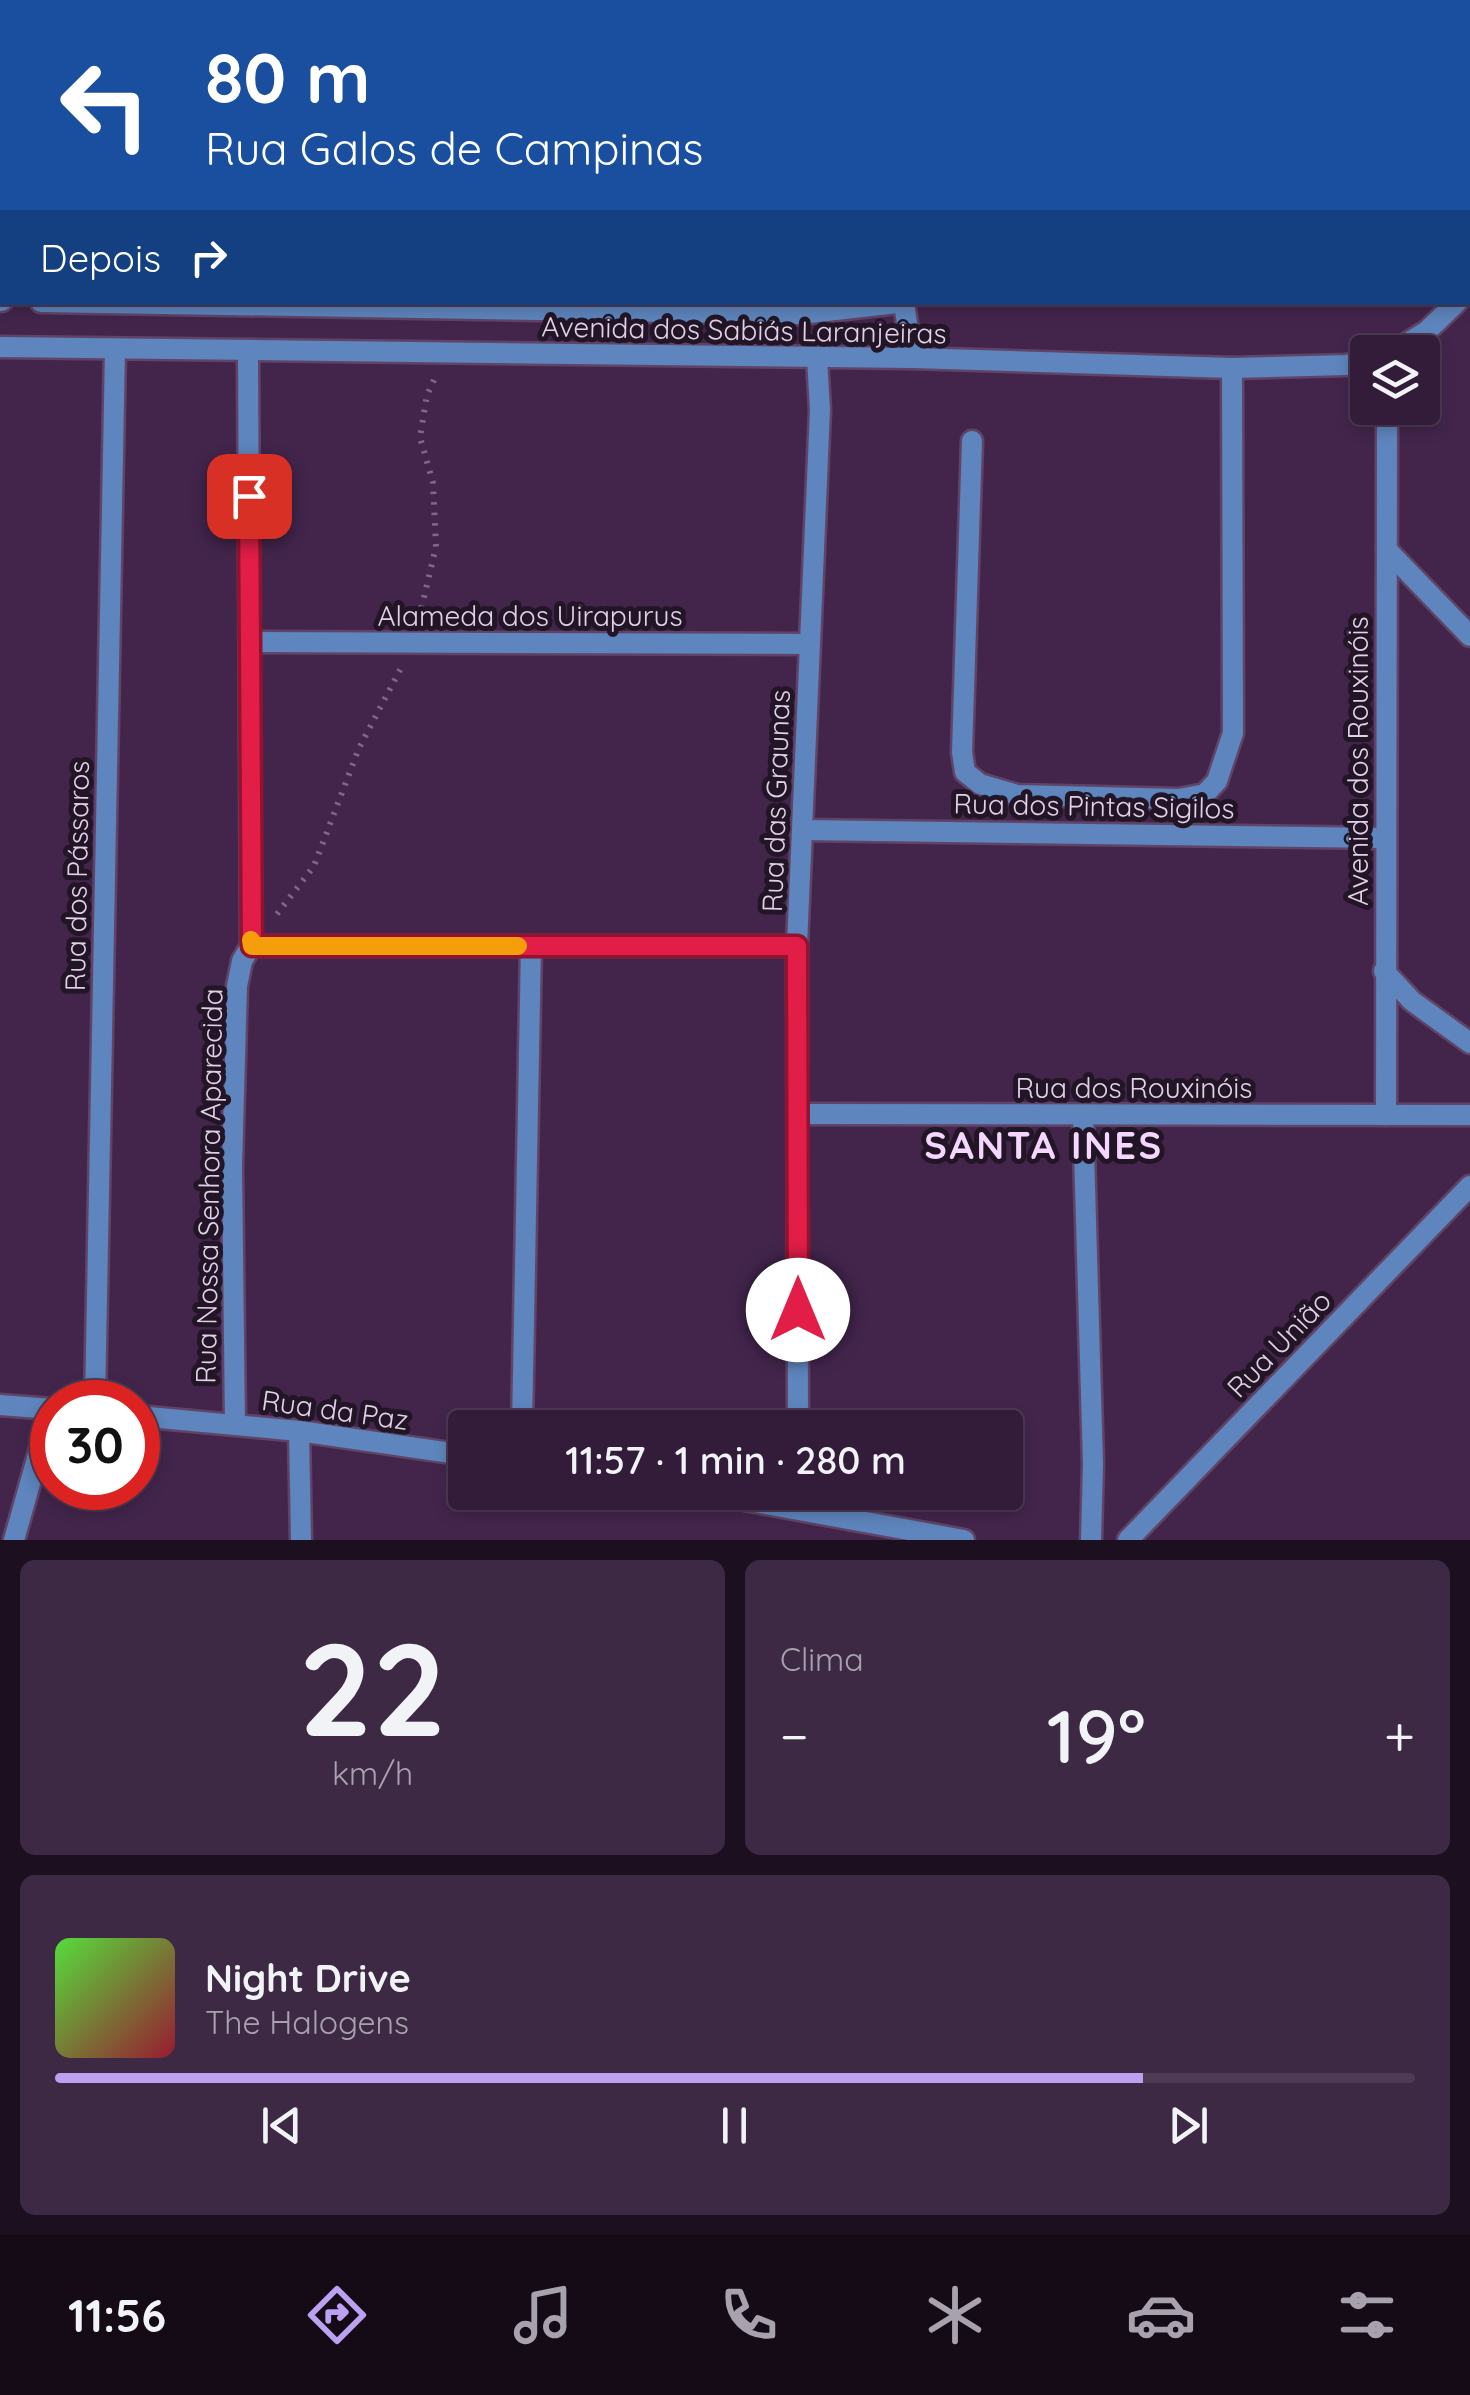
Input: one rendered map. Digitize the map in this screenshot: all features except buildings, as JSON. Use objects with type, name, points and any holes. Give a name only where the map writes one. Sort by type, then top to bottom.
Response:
[{"type":"street","name":"Avenida dos Sabiás Laranjeiras","points":[[421,305],[800,314],[886,305]]},
{"type":"street","points":[[905,305],[912,358]]},
{"type":"street","points":[[1421,335],[1454,305]]},
{"type":"street","name":"Avenida dos Sabiás Laranjeiras","points":[[0,347],[912,358],[1232,368],[1350,365]]},
{"type":"street","name":"Rua dos Pássaros","points":[[95,1380],[115,350]]},
{"type":"street","name":"Rua Nossa Senhora Aparecida","points":[[235,1424],[232,1166],[237,986],[242,960],[252,946],[248,351]]},
{"type":"street","name":"Rua das Graunas","points":[[798,1410],[797,946],[820,410],[817,358]]},
{"type":"street","points":[[972,441],[962,752],[965,772],[980,784],[1018,795],[1179,800],[1205,794],[1217,781],[1233,733],[1232,368]]},
{"type":"street","name":"Avenida dos Rouxinóis","points":[[1386,1115],[1387,425]]},
{"type":"street","points":[[1388,550],[1470,636]]},
{"type":"street","name":"Alameda dos Uirapurus","points":[[250,642],[810,644]]},
{"type":"street","name":"Rua dos Pintas Sigilos","points":[[803,830],[1384,838]]},
{"type":"street","points":[[252,946],[797,946]]},
{"type":"street","points":[[522,1410],[531,946]]},
{"type":"street","points":[[1384,971],[1412,1000],[1470,1043]]},
{"type":"street","name":"Rua dos Rouxinóis","points":[[798,1114],[1470,1115]]},
{"type":"street","points":[[1083,1116],[1091,1540]]},
{"type":"street","name":"Rua União","points":[[1128,1540],[1470,1186]]},
{"type":"street","points":[[0,1405],[30,1407]]},
{"type":"street","name":"Rua da Paz","points":[[160,1418],[235,1424],[448,1454]]},
{"type":"street","points":[[299,1432],[301,1540]]},
{"type":"street","points":[[14,1540],[30,1485]]},
{"type":"street","points":[[840,1510],[964,1540]]},
{"type":"slow traffic","points":[[251,940],[252,946],[518,946]]},
{"type":"district","name":"SANTA INES","points":[[1044,1146]]},
{"type":"route","points":[[249,496],[252,946],[797,946],[798,1310]]}]
